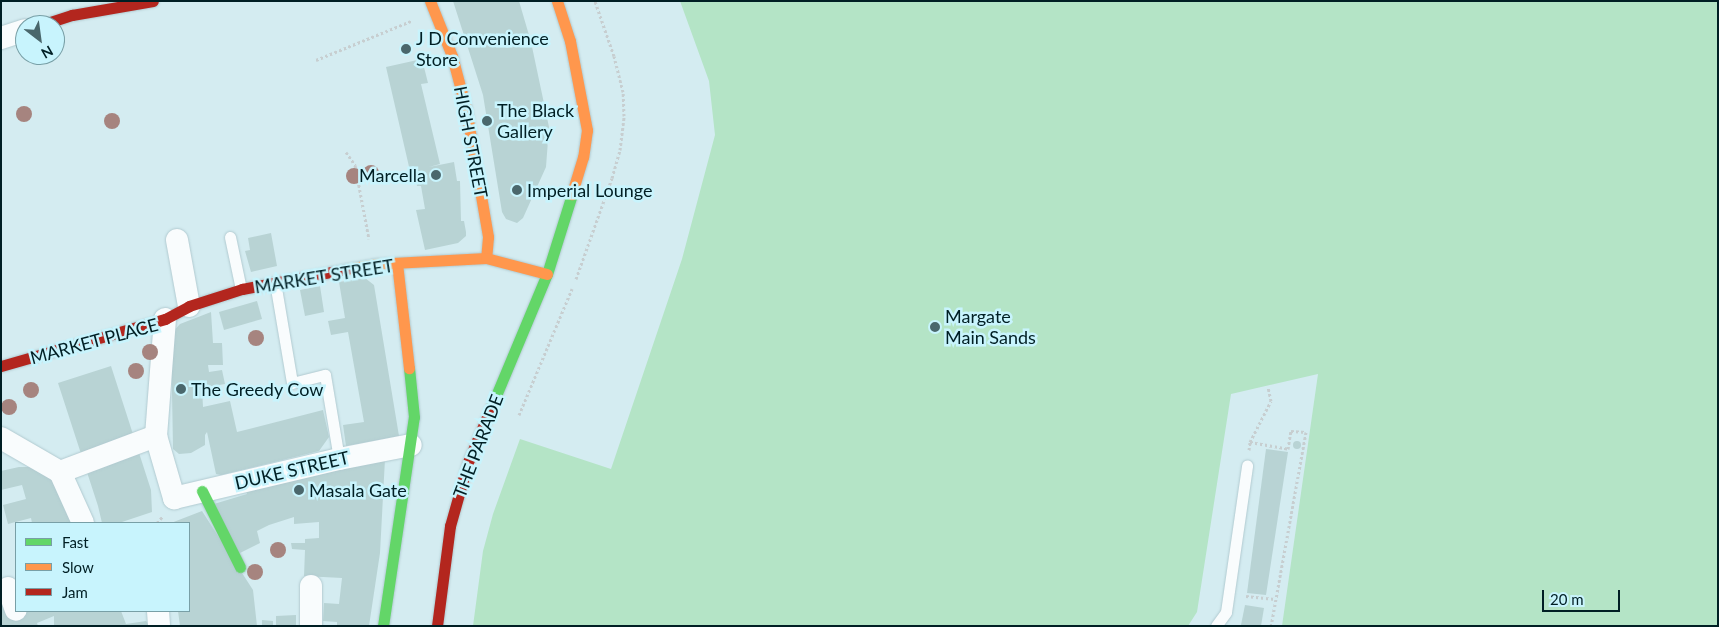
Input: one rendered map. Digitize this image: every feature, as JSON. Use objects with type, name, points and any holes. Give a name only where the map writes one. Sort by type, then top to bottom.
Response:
[{"type":"street","points":[[65,17],[153,1]]},
{"type":"street","name":"THE PARADE","points":[[437,626],[450,526],[468,462],[527,325],[580,171],[587,130],[579,78],[558,1]]},
{"type":"street","name":"HIGH STREET","points":[[432,6],[452,56],[466,109],[488,237],[486,258]]},
{"type":"street","points":[[1,38],[15,33]]},
{"type":"street","points":[[177,240],[189,306]]},
{"type":"street","name":"MARKET STREET","points":[[165,319],[189,306],[242,289],[374,264],[486,258],[546,274]]},
{"type":"street","points":[[383,626],[414,417],[413,393],[397,263]]},
{"type":"street","name":"MARKET PLACE","points":[[1,366],[165,319],[156,436],[174,498]]},
{"type":"street","points":[[60,472],[156,436]]},
{"type":"street","points":[[1,438],[60,472],[83,522]]},
{"type":"street","name":"DUKE STREET","points":[[174,498],[339,459],[411,446]]},
{"type":"street","points":[[202,490],[240,567]]},
{"type":"street","points":[[311,586],[311,626]]},
{"type":"street","points":[[9,588],[15,607]]},
{"type":"street","points":[[17,612],[22,626]]},
{"type":"street","points":[[158,612],[159,626]]},
{"type":"lane","points":[[230,237],[242,289]]},
{"type":"lane","points":[[275,282],[292,383],[325,375],[339,459]]},
{"type":"lane","points":[[1216,626],[1226,612],[1248,466]]},
{"type":"path","points":[[316,60],[432,6]]},
{"type":"path","points":[[346,152],[355,165],[374,264]]},
{"type":"path","points":[[1248,466],[1250,442],[1272,401],[1268,387]]},
{"type":"path","points":[[1250,442],[1288,449],[1290,431],[1306,432],[1271,626]]},
{"type":"path","points":[[1229,594],[1275,599]]},
{"type":"shaded area","points":[[680,1],[1718,1],[1718,626],[1282,626],[1318,374],[1231,394],[1197,612],[1188,626],[473,626],[483,551],[493,514],[520,439],[611,469],[682,259],[715,135],[709,81]]},
{"type":"building","points":[[453,1],[519,1],[531,42],[549,127],[546,167],[523,218],[517,223],[506,219],[502,212],[483,95]]},
{"type":"building","points":[[422,59],[428,83],[421,84],[440,164],[429,167],[454,162],[457,181],[460,181],[461,221],[464,221],[466,232],[466,236],[458,243],[425,250],[416,210],[425,209],[421,186],[417,186],[415,170],[410,171],[386,67]]},
{"type":"building","points":[[271,233],[277,266],[251,272],[245,251],[250,250],[248,238]]},
{"type":"building","points":[[365,278],[374,285],[399,436],[346,446],[343,425],[364,422],[348,332],[331,335],[328,321],[345,318],[339,282]]},
{"type":"building","points":[[320,286],[324,312],[305,316],[300,290]]},
{"type":"building","points":[[257,301],[262,319],[224,330],[219,312]]},
{"type":"building","points":[[211,312],[213,343],[222,343],[223,365],[208,365],[209,372],[222,370],[225,384],[202,388],[203,407],[230,401],[237,432],[323,410],[329,437],[319,451],[221,475],[216,474],[207,432],[205,435],[205,445],[191,453],[179,454],[173,449],[171,334],[180,324]]},
{"type":"building","points":[[111,366],[151,490],[152,512],[122,522],[102,522],[58,383]]},
{"type":"building","points":[[1297,441],[1301,445],[1297,449],[1293,445]]},
{"type":"building","points":[[1266,449],[1288,452],[1266,595],[1247,593]]},
{"type":"building","points":[[385,459],[380,553],[369,626],[337,626],[337,622],[323,621],[324,603],[339,604],[342,578],[304,576],[305,550],[292,549],[291,543],[305,543],[305,539],[319,538],[319,522],[294,524],[294,517],[269,525],[257,531],[260,543],[236,555],[214,504],[247,494],[246,491]]},
{"type":"building","points":[[19,467],[33,467],[45,472],[54,482],[73,522],[32,522],[31,518],[8,524],[3,505],[26,499],[22,485],[1,490],[1,471]]},
{"type":"building","points":[[202,511],[253,590],[257,626],[180,626],[178,612],[190,612],[190,522],[174,522]]},
{"type":"building","points":[[1,599],[15,612],[121,612],[126,624],[146,621],[150,626],[54,626],[54,616],[37,623],[38,626],[1,626]]},
{"type":"building","points":[[1245,605],[1264,608],[1261,626],[1241,625]]},
{"type":"building","points":[[296,615],[296,626],[276,626],[276,616]]},
{"type":"building","points":[[262,620],[273,621],[273,626],[262,626]]},
{"type":"traffic: fast","points":[[490,410],[547,274],[572,194]]},
{"type":"traffic: fast","points":[[383,626],[414,417],[409,368]]},
{"type":"traffic: fast","points":[[202,491],[240,567]]},
{"type":"traffic: slow","points":[[430,1],[452,56],[466,109],[488,237],[486,258]]},
{"type":"traffic: slow","points":[[557,1],[570,41],[587,130],[583,157],[572,194]]},
{"type":"traffic: slow","points":[[347,269],[374,264],[486,258],[547,274]]},
{"type":"traffic: slow","points":[[397,263],[409,368]]},
{"type":"traffic: jam","points":[[65,17],[153,1]]},
{"type":"traffic: jam","points":[[1,366],[165,319],[189,306],[242,289],[347,269]]},
{"type":"traffic: jam","points":[[437,626],[450,526],[468,462],[490,410]]},
{"type":"place","name":"J D Convenience Store","points":[[406,49]]},
{"type":"place","name":"The Black Gallery","points":[[487,121]]},
{"type":"place","name":"Marcella","points":[[436,175]]},
{"type":"place","name":"Imperial Lounge","points":[[517,190]]},
{"type":"place","name":"Margate Main Sands","points":[[935,327]]},
{"type":"place","name":"The Greedy Cow","points":[[181,389]]},
{"type":"place","name":"Masala Gate","points":[[299,490]]}]
